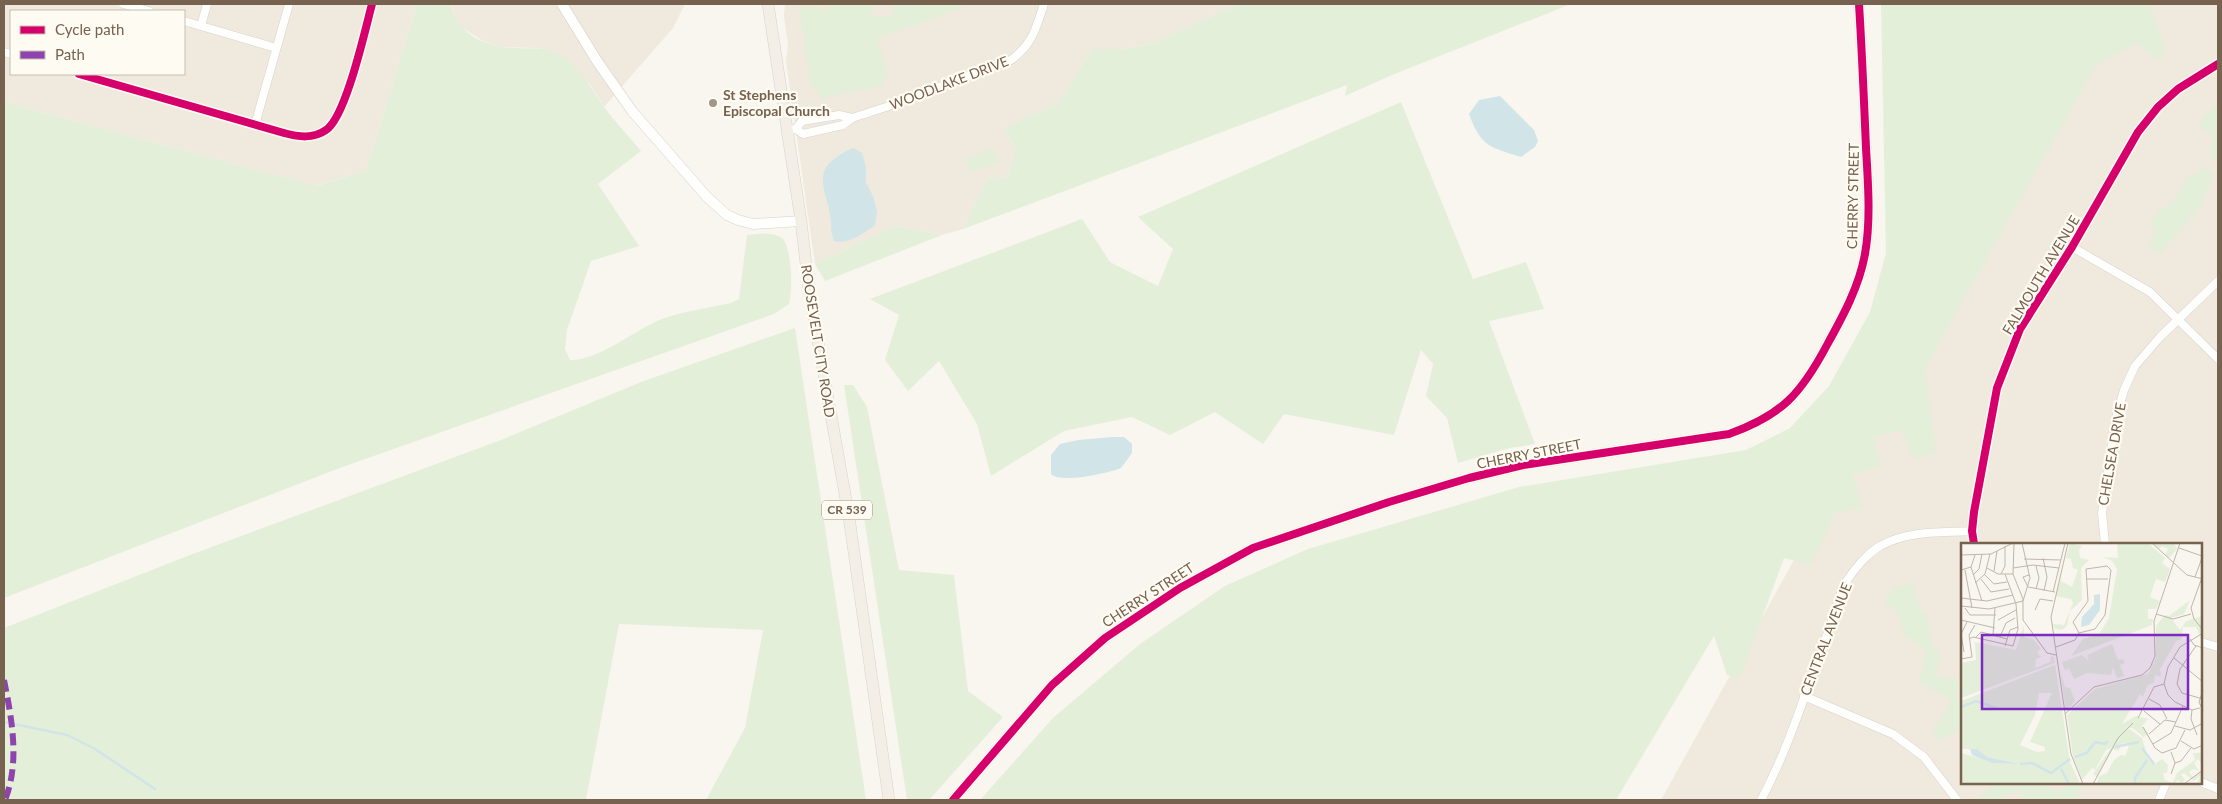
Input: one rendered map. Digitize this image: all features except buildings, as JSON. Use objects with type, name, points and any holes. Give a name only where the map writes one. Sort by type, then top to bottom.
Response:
[{"type":"main road","name":"CR 539","points":[[768,4],[792,130],[801,222]]},
{"type":"main road","name":"ROOSEVELT CITY ROAD","points":[[801,222],[808,290],[849,518],[889,800]]},
{"type":"street","points":[[125,4],[146,10]]},
{"type":"street","points":[[201,26],[207,4]]},
{"type":"street","points":[[255,125],[289,4]]},
{"type":"street","points":[[81,75],[255,125],[306,137],[319,134],[332,125],[343,104],[372,4]]},
{"type":"street","points":[[562,4],[597,61],[632,111],[708,197],[727,215],[753,224],[801,222]]},
{"type":"street","name":"WOODLAKE DRIVE","points":[[852,118],[839,115],[802,121],[792,130],[803,134],[828,130],[843,125],[852,118],[886,108],[1011,60],[1026,48],[1032,38],[1044,4]]},
{"type":"street","name":"CHERRY STREET","points":[[953,800],[1052,685],[1105,638],[1180,588],[1253,548],[1293,532],[1470,478],[1541,462],[1729,434],[1778,412],[1795,396],[1817,365],[1845,313],[1859,279],[1865,253],[1868,172],[1859,4]]},
{"type":"street","points":[[185,21],[276,48]]},
{"type":"street","name":"FALMOUTH AVENUE","points":[[1974,543],[1972,532],[1985,445],[1997,388],[2020,329],[2053,274],[2072,248],[2138,132],[2158,107],[2188,81],[2218,64]]},
{"type":"street","points":[[2072,248],[2150,292],[2178,322],[2218,359]]},
{"type":"street","name":"CHELSEA DRIVE","points":[[2105,543],[2102,512],[2116,418],[2124,390],[2135,366],[2160,337],[2178,322],[2218,280]]},
{"type":"street","name":"CENTRAL AVENUE","points":[[1761,800],[1788,740],[1838,600],[1846,581],[1860,563],[1879,546],[1906,535],[1972,532]]},
{"type":"street","points":[[2202,642],[2218,648]]},
{"type":"street","points":[[1804,696],[1893,734],[1924,757],[1957,800]]},
{"type":"street","points":[[2202,782],[2218,789]]},
{"type":"street","points":[[2159,800],[2166,784]]},
{"type":"shaded area","points":[[4,4],[417,4],[366,170],[316,186],[4,102]]},
{"type":"shaded area","points":[[451,4],[685,4],[673,28],[604,107],[591,86],[575,68],[554,52],[538,48],[499,47],[483,41],[458,25]]},
{"type":"shaded area","points":[[785,4],[1239,4],[1150,44],[1124,49],[1092,49],[1059,102],[1004,128],[1015,148],[1008,177],[987,179],[963,229],[942,235],[894,226],[815,264],[786,61],[788,45],[784,16]]},
{"type":"shaded area","points":[[2102,4],[2218,4],[2218,800],[1661,800]]},
{"type":"shaded area","points":[[1500,96],[1534,130],[1538,141],[1535,147],[1521,157],[1501,151],[1488,144],[1478,133],[1469,114],[1479,100]]},
{"type":"shaded area","points":[[853,148],[862,153],[866,167],[866,183],[873,196],[877,211],[875,225],[861,235],[839,242],[834,241],[832,234],[823,178],[827,166],[833,160]]},
{"type":"shaded area","points":[[1124,437],[1132,444],[1132,453],[1121,468],[1096,475],[1074,478],[1056,477],[1051,474],[1051,455],[1060,444],[1078,440]]},
{"type":"green space","points":[[417,4],[451,4],[459,23],[466,31],[483,42],[503,47],[547,50],[561,55],[576,67],[608,113],[641,151],[598,184],[639,246],[591,261],[567,330],[565,349],[570,360],[581,359],[605,350],[670,316],[731,303],[739,299],[747,235],[765,234],[782,238],[790,259],[791,290],[789,304],[774,314],[337,469],[4,598],[4,102],[317,186],[366,170]]},
{"type":"green space","points":[[830,4],[872,4],[871,15],[892,17],[895,4],[959,4],[961,8],[877,39],[888,74],[881,86],[822,98],[810,83],[799,6],[827,10]]},
{"type":"green space","points":[[1239,4],[1571,4],[1392,75],[1345,96],[1347,85],[963,229],[987,179],[1008,177],[1015,148],[1004,128],[1059,102],[1092,49],[1124,49],[1150,44]]},
{"type":"green space","points":[[1881,4],[2149,4],[2166,50],[2156,60],[2137,43],[2097,64],[1925,368],[1936,452],[1914,460],[1901,430],[1873,437],[1881,466],[1853,475],[1862,509],[1836,512],[1811,565],[1784,558],[1740,678],[1727,675],[1714,636],[1616,800],[980,800],[1053,718],[1140,644],[1225,586],[1308,549],[1519,487],[1746,450],[1790,428],[1829,386],[1870,312],[1886,253]]},
{"type":"green space","points":[[1401,102],[1473,279],[1526,262],[1544,309],[1489,321],[1535,444],[1509,448],[1458,463],[1447,418],[1426,396],[1433,364],[1421,350],[1394,435],[1284,414],[1263,444],[1215,412],[1170,435],[1132,417],[1064,431],[991,476],[977,424],[939,361],[908,391],[885,360],[899,315],[870,299],[1082,219],[1110,262],[1158,286],[1173,249],[1138,217]]},
{"type":"green space","points":[[2218,102],[2218,159],[2209,158],[2214,137],[2197,124]]},
{"type":"green space","points":[[994,148],[999,162],[970,173],[965,159]]},
{"type":"green space","points":[[2204,168],[2214,172],[2201,205],[2161,254],[2148,249],[2155,230],[2151,221],[2161,209],[2173,202],[2187,178]]},
{"type":"green space","points":[[894,226],[942,235],[825,281],[815,264]]},
{"type":"green space","points":[[795,328],[866,800],[706,800],[745,728],[763,630],[619,624],[586,800],[4,800],[4,628],[190,555],[501,440],[641,382]]},
{"type":"green space","points":[[844,385],[853,385],[867,407],[899,570],[954,575],[968,691],[1003,717],[929,800],[907,800]]},
{"type":"green space","points":[[1912,583],[1921,612],[1927,616],[1932,644],[1941,656],[1935,675],[1959,679],[1956,696],[1961,702],[1961,727],[1939,741],[1933,731],[1951,700],[1919,682],[1926,650],[1903,634],[1898,613],[1884,602],[1894,588]]},
{"type":"green space","points":[[1995,784],[2044,784],[2056,792],[2071,785],[2082,786],[2076,800],[2025,800],[2020,790],[1996,800],[1975,800]]},
{"type":"waterway","points":[[4,722],[67,735],[95,749],[155,789]]},
{"type":"marked path","points":[[4,680],[10,710],[13,741],[10,786],[5,800]]},
{"type":"cycle path","points":[[82,75],[284,133],[300,136],[316,135],[326,130],[341,108],[360,52],[372,4]]},
{"type":"cycle path","points":[[953,800],[1052,685],[1105,638],[1180,588],[1253,548],[1389,502],[1469,478],[1523,465],[1729,434],[1763,419],[1788,401],[1808,377],[1839,323],[1855,290],[1865,254],[1868,228],[1868,201],[1859,4]]},
{"type":"cycle path","points":[[1974,543],[1972,531],[1974,512],[1997,388],[2020,329],[2072,247],[2138,132],[2158,107],[2178,89],[2218,64]]},
{"type":"place","name":"St Stephens Episcopal Church","points":[[713,103]]}]
